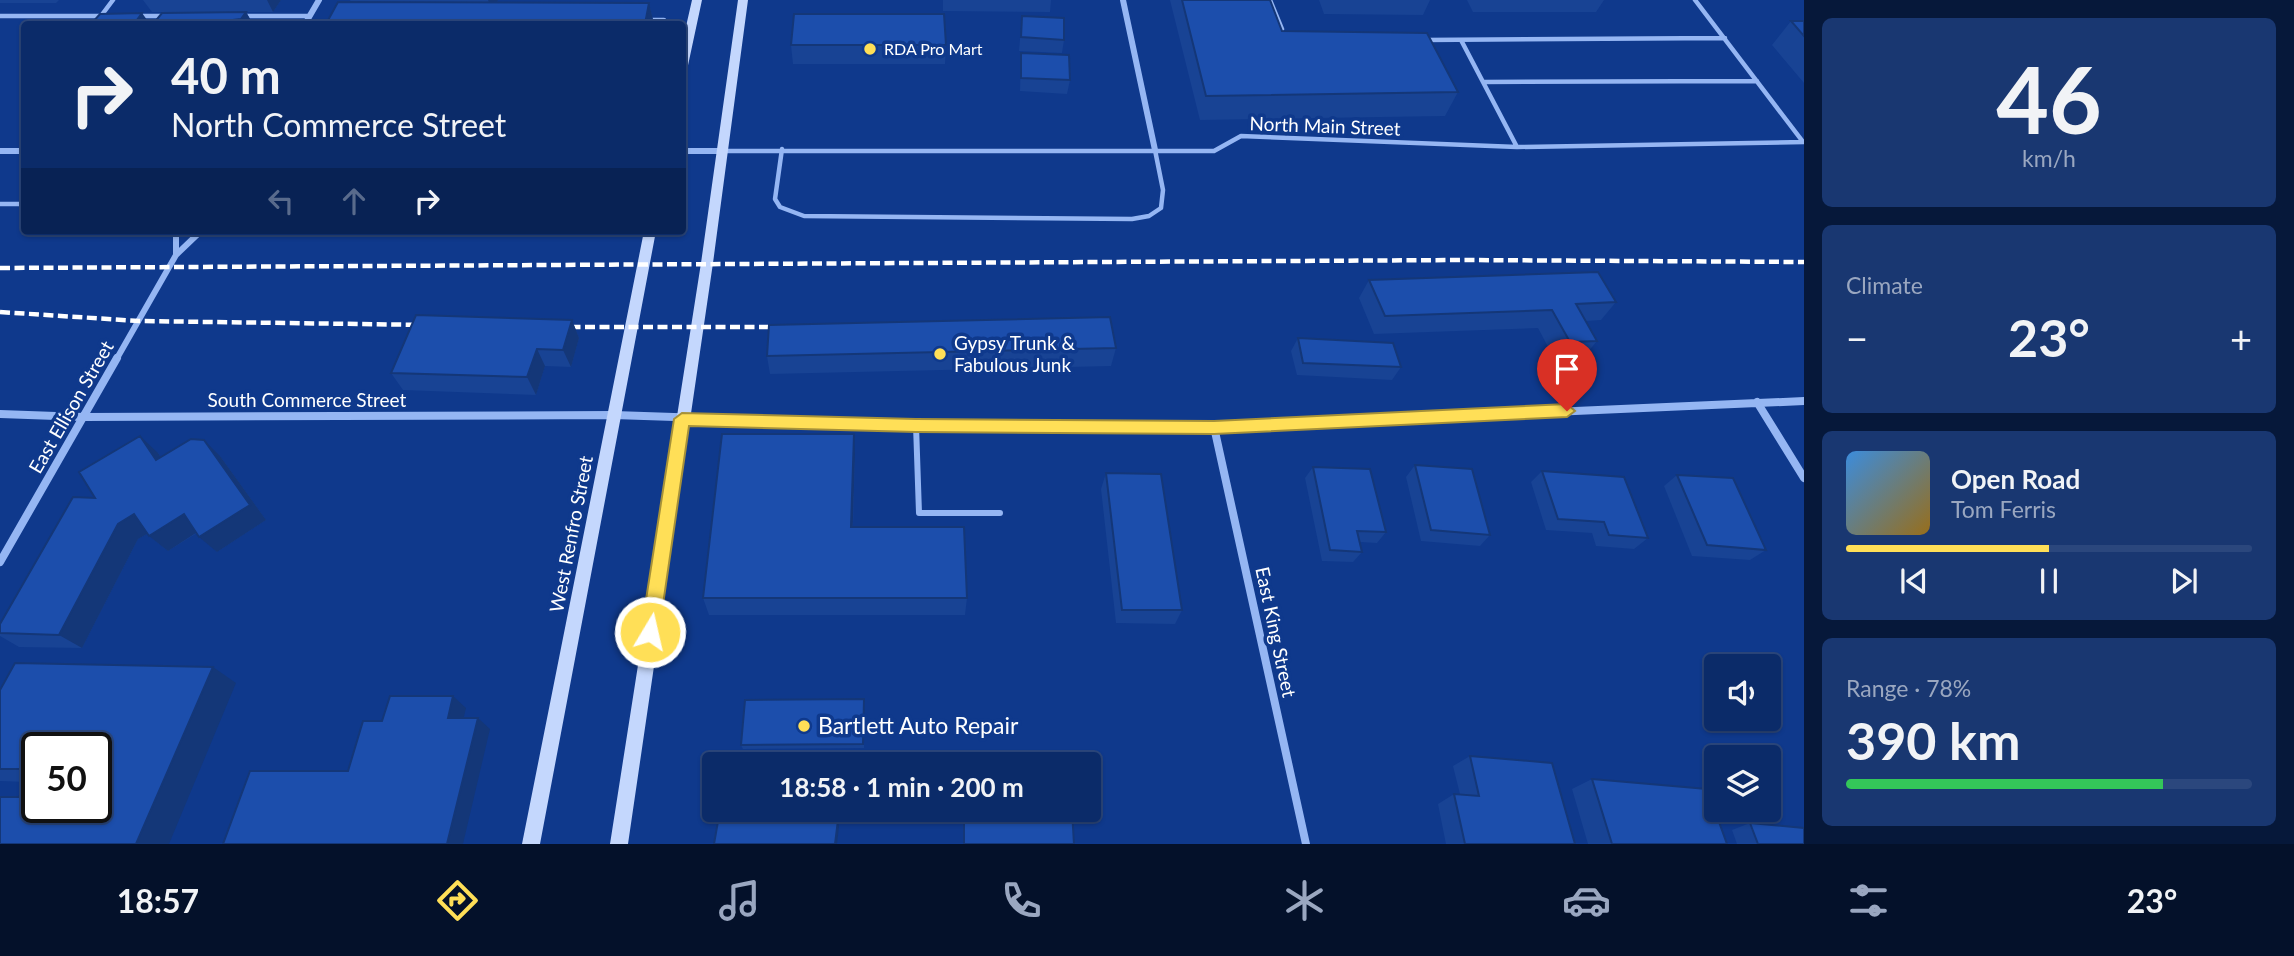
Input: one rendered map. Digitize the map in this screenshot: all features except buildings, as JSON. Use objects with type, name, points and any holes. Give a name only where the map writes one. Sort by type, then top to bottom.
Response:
[{"type":"main road","points":[[686,51],[697,0]]},
{"type":"main road","points":[[619,844],[707,263],[743,0]]},
{"type":"main road","name":"West Renfro Street","points":[[531,844],[649,235]]},
{"type":"street","points":[[307,21],[319,0]]},
{"type":"street","points":[[1123,0],[1155,150]]},
{"type":"street","points":[[686,150],[722,151]]},
{"type":"street","points":[[0,151],[21,151]]},
{"type":"street","points":[[176,235],[176,255]]},
{"type":"street","points":[[176,255],[197,235]]},
{"type":"street","name":"East Ellison Street","points":[[0,562],[176,255]]},
{"type":"street","name":"South Commerce Street","points":[[0,414],[84,417],[614,415],[916,425],[1214,427],[1804,401]]},
{"type":"street","points":[[1757,402],[1804,478]]},
{"type":"street","name":"East King Street","points":[[1214,427],[1306,844]]},
{"type":"lane","points":[[101,16],[114,0]]},
{"type":"lane","points":[[1270,0],[1282,31]]},
{"type":"lane","points":[[1695,0],[1803,142]]},
{"type":"lane","points":[[0,16],[114,16]]},
{"type":"lane","points":[[128,16],[170,16]]},
{"type":"lane","points":[[240,16],[310,16]]},
{"type":"lane","points":[[636,20],[664,20]]},
{"type":"lane","points":[[1421,40],[1725,38]]},
{"type":"lane","points":[[1461,40],[1517,147]]},
{"type":"lane","points":[[1483,82],[1757,80]]},
{"type":"lane","name":"North Main Street","points":[[722,151],[1214,150],[1241,136],[1517,147],[1803,142]]},
{"type":"lane","points":[[782,149],[775,199],[780,207],[804,216],[1053,219],[1132,219],[1149,216],[1161,208],[1163,190],[1155,150]]},
{"type":"lane","points":[[0,204],[21,204]]},
{"type":"lane","points":[[916,425],[919,513],[1000,513]]},
{"type":"railway","points":[[0,268],[1467,260],[1804,262]]},
{"type":"railway","points":[[0,312],[139,321],[430,325]]},
{"type":"railway","points":[[556,327],[787,327]]},
{"type":"place","name":"RDA Pro Mart","points":[[870,49]]},
{"type":"place","name":"Gypsy Trunk & Fabulous Junk","points":[[940,354]]},
{"type":"place","name":"Bartlett Auto Repair","points":[[804,726]]},
{"type":"route","points":[[650,632],[682,419],[916,425],[1214,427],[1567,411]]}]
